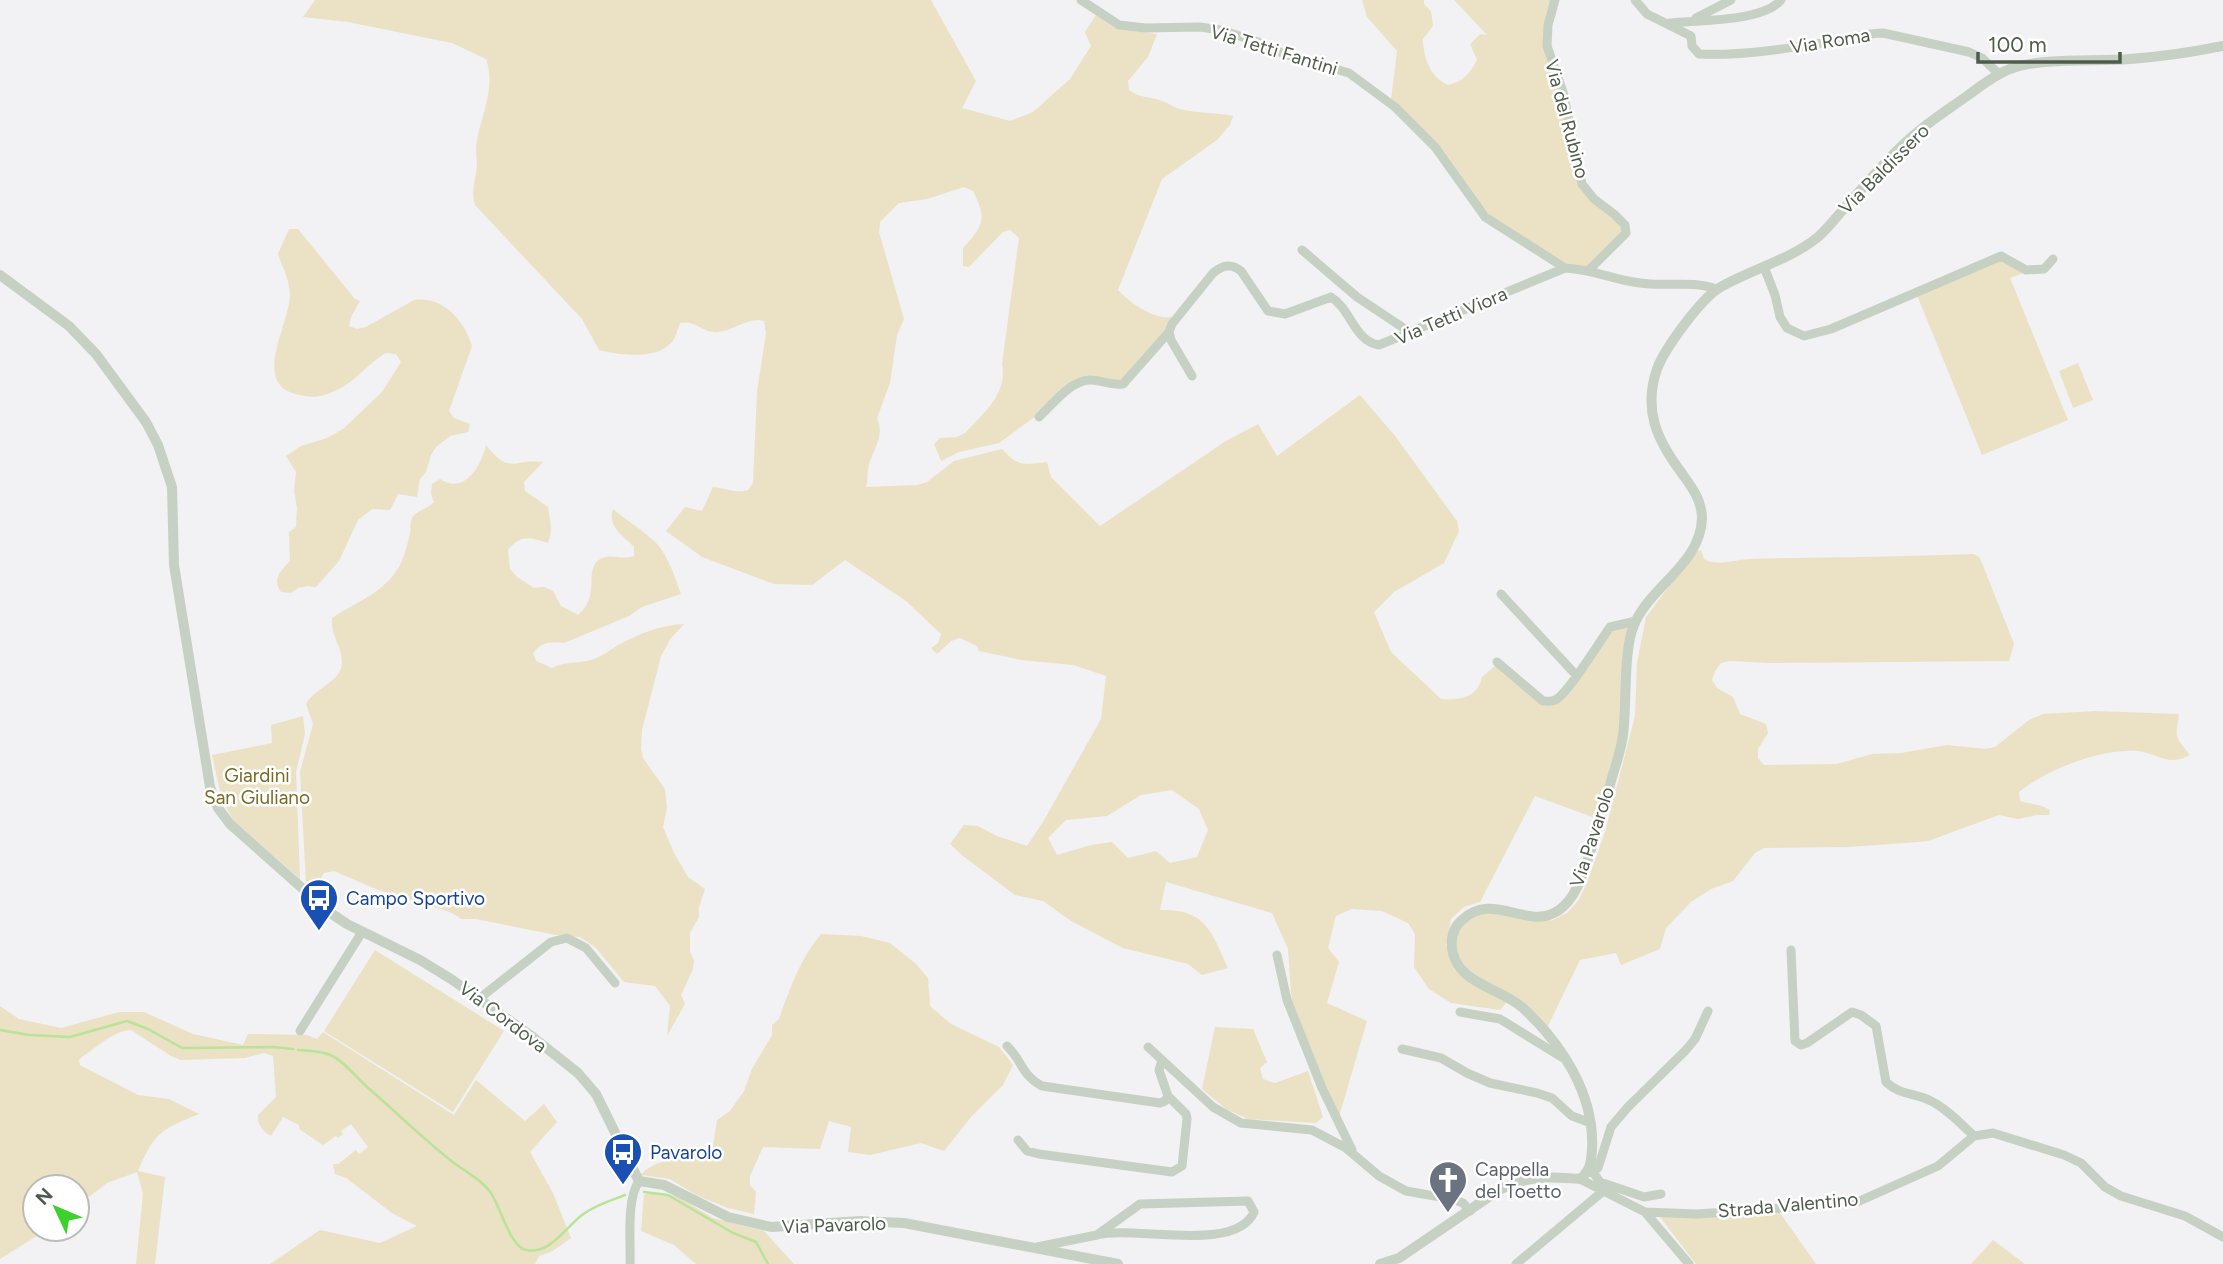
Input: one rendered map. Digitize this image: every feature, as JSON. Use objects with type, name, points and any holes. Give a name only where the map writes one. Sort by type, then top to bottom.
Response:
[{"type":"street","name":"Via Tetti Fantini","points":[[1080,0],[1119,25],[1220,30],[1258,42],[1284,54],[1349,73],[1395,107],[1435,147],[1485,217],[1565,268]]},
{"type":"street","name":"Via del Rubino","points":[[1555,0],[1548,25],[1547,46],[1563,92],[1582,184],[1594,199],[1625,225],[1626,233],[1589,270]]},
{"type":"street","points":[[1635,0],[1647,14],[1668,23],[1764,12],[1782,0]]},
{"type":"street","points":[[1691,20],[1731,0]]},
{"type":"street","name":"Via Roma","points":[[1668,23],[1691,36],[1692,46],[1699,54],[1766,51],[1883,33],[1969,52],[1982,58],[1999,74]]},
{"type":"street","name":"Via Baldissero","points":[[1716,289],[1764,267],[1818,237],[1904,144],[1999,74],[2017,66],[2131,59],[2223,46]]},
{"type":"street","points":[[1302,250],[1357,297],[1411,333]]},
{"type":"street","points":[[1764,267],[1780,317],[1787,328],[1804,336],[1831,329],[2001,256],[2026,270],[2044,269],[2053,259]]},
{"type":"street","name":"Via Tetti Viora","points":[[1169,332],[1172,324],[1213,273],[1227,265],[1241,271],[1268,311],[1285,314],[1331,297],[1338,302],[1370,344],[1379,345],[1565,268]]},
{"type":"street","points":[[1565,268],[1589,270],[1640,283],[1705,285],[1716,289]]},
{"type":"street","name":"Via Cordova","points":[[0,275],[69,326],[96,354],[146,422],[159,445],[172,487],[174,565],[211,794],[223,817],[329,912],[362,932],[420,960],[480,998],[588,1084],[607,1114],[639,1181]]},
{"type":"street","name":"Via Pavarolo","points":[[1587,1175],[1592,1160],[1593,1133],[1590,1113],[1577,1079],[1557,1046],[1521,1007],[1495,989],[1467,975],[1456,962],[1451,937],[1466,915],[1480,909],[1500,909],[1523,916],[1546,916],[1557,912],[1573,896],[1587,861],[1623,739],[1629,645],[1633,626],[1643,608],[1684,562],[1696,541],[1702,521],[1695,492],[1658,440],[1652,401],[1657,368],[1666,350],[1690,317],[1716,289]]},
{"type":"street","points":[[1169,332],[1192,376]]},
{"type":"street","points":[[1039,417],[1077,383],[1090,379],[1111,386],[1123,384],[1169,332]]},
{"type":"street","points":[[1501,594],[1576,675]]},
{"type":"street","points":[[1497,662],[1543,701],[1557,700],[1610,627],[1636,621]]},
{"type":"street","points":[[300,1031],[362,932]]},
{"type":"street","points":[[480,998],[551,942],[567,938],[586,948],[615,984]]},
{"type":"street","points":[[1790,950],[1795,1041],[1801,1045],[1852,1012],[1861,1015],[1876,1026],[1886,1082],[1901,1092],[1934,1102],[1974,1136],[1993,1133],[2064,1155],[2081,1163],[2105,1187],[2121,1196],[2185,1216],[2223,1237]]},
{"type":"street","points":[[1277,955],[1287,1000],[1322,1088],[1354,1155]]},
{"type":"street","points":[[1587,1175],[1598,1168],[1611,1127],[1686,1050],[1695,1039],[1708,1011]]},
{"type":"street","points":[[1460,1012],[1500,1019],[1565,1059]]},
{"type":"street","points":[[1007,1046],[1028,1078],[1042,1086],[1160,1103],[1168,1096]]},
{"type":"street","points":[[1147,1047],[1213,1107],[1241,1124],[1312,1130],[1354,1155],[1379,1176],[1406,1191],[1452,1199],[1463,1203],[1470,1211]]},
{"type":"street","points":[[1402,1049],[1441,1058],[1467,1073],[1505,1088],[1552,1098],[1572,1116],[1591,1123]]},
{"type":"street","points":[[1018,1140],[1027,1151],[1039,1154],[1172,1172],[1182,1166],[1187,1119],[1186,1114],[1168,1096],[1159,1070],[1162,1060]]},
{"type":"street","name":"Strada Valentino","points":[[1645,1212],[1697,1214],[1855,1203],[1938,1166],[1974,1136]]},
{"type":"street","points":[[1587,1175],[1602,1192],[1645,1212],[1689,1264]]},
{"type":"street","points":[[1384,1264],[1399,1258],[1499,1190],[1529,1178],[1587,1175],[1644,1197],[1661,1194]]},
{"type":"street","points":[[630,1264],[631,1200],[633,1189],[639,1181]]},
{"type":"street","name":"Via Pavarolo","points":[[639,1181],[664,1185],[728,1217],[771,1227],[860,1221],[904,1223],[1118,1264]]},
{"type":"street","points":[[1516,1264],[1602,1192]]},
{"type":"street","points":[[1032,1249],[1107,1233],[1161,1236],[1214,1234],[1236,1228],[1252,1217],[1254,1212],[1248,1201],[1140,1204],[1097,1235]]},
{"type":"green space","points":[[315,0],[931,0],[976,81],[962,108],[1010,121],[1033,112],[1070,79],[1091,46],[1085,32],[1096,15],[1117,29],[1157,34],[1148,57],[1128,81],[1129,90],[1181,109],[1233,116],[1230,125],[1217,140],[1162,179],[1118,290],[1143,310],[1158,316],[1172,317],[1167,330],[1122,381],[1113,383],[1091,376],[999,443],[959,452],[941,461],[934,444],[940,438],[957,437],[965,433],[998,393],[1003,374],[1002,364],[1019,238],[1010,230],[1003,232],[969,267],[963,266],[963,248],[979,227],[982,215],[973,191],[964,187],[927,199],[899,203],[880,222],[879,232],[904,319],[897,335],[890,383],[877,418],[879,438],[868,469],[866,487],[917,485],[927,482],[954,461],[1002,449],[1017,462],[1047,462],[1051,477],[1100,526],[1226,441],[1258,424],[1277,456],[1360,395],[1395,436],[1457,521],[1459,531],[1444,563],[1394,592],[1374,612],[1391,652],[1441,699],[1461,698],[1472,694],[1482,677],[1496,665],[1551,704],[1611,629],[1629,625],[1620,736],[1595,818],[1535,796],[1480,902],[1464,907],[1451,919],[1446,945],[1452,963],[1507,1002],[1500,1010],[1451,1003],[1429,989],[1414,967],[1415,934],[1408,923],[1382,911],[1352,909],[1336,916],[1328,948],[1339,962],[1327,1003],[1367,1021],[1339,1117],[1323,1087],[1292,1007],[1288,949],[1272,913],[1166,882],[1160,910],[1188,913],[1197,918],[1211,933],[1228,968],[1202,975],[1188,964],[1123,948],[1071,921],[1043,901],[1015,895],[963,856],[950,844],[964,825],[978,826],[1027,846],[1101,719],[1106,676],[1073,665],[1021,660],[979,651],[977,646],[960,638],[951,641],[937,654],[931,648],[938,643],[941,634],[906,601],[845,560],[812,585],[774,584],[702,557],[666,531],[685,507],[702,511],[713,487],[744,491],[753,483],[757,392],[766,333],[764,321],[752,321],[719,332],[680,323],[673,341],[656,352],[627,354],[599,350],[582,319],[475,205],[473,191],[477,167],[476,143],[490,80],[486,59],[452,43],[348,22],[303,17]],"holes":[[[1172,790],[1199,809],[1208,830],[1197,857],[1170,863],[1156,851],[1128,858],[1112,842],[1057,855],[1048,838],[1066,820],[1107,816],[1141,795]]]},
{"type":"green space","points":[[1362,0],[1424,0],[1424,4],[1431,11],[1433,26],[1423,39],[1424,53],[1432,72],[1448,85],[1458,82],[1469,73],[1477,60],[1470,44],[1480,34],[1487,35],[1454,0],[1554,0],[1546,36],[1562,92],[1582,184],[1614,214],[1625,233],[1588,269],[1565,267],[1498,226],[1391,100],[1397,51],[1367,17]]},
{"type":"green space","points":[[289,229],[298,229],[355,299],[360,301],[349,326],[357,329],[366,327],[414,300],[424,300],[443,306],[451,312],[464,327],[472,346],[449,411],[454,418],[470,424],[468,432],[450,436],[436,447],[426,472],[420,479],[417,497],[398,494],[390,510],[372,509],[358,520],[339,561],[316,587],[298,588],[291,593],[281,592],[277,583],[280,572],[290,561],[289,532],[296,527],[296,472],[286,456],[301,446],[327,438],[343,429],[382,392],[401,362],[396,354],[386,353],[345,385],[321,396],[299,395],[281,386],[274,364],[290,290],[278,254]]},
{"type":"green space","points":[[2001,256],[2026,272],[2010,278],[2068,420],[1982,455],[1917,295]]},
{"type":"green space","points":[[2078,363],[2093,400],[2073,408],[2059,371]]},
{"type":"green space","points":[[486,445],[507,463],[543,462],[524,482],[525,491],[548,507],[550,538],[548,543],[531,538],[521,539],[512,545],[508,550],[510,569],[517,577],[534,588],[544,587],[553,591],[561,606],[578,615],[589,599],[596,563],[606,557],[634,556],[634,547],[614,526],[613,509],[658,545],[670,565],[681,594],[642,607],[629,616],[564,643],[543,644],[533,653],[536,661],[552,668],[594,659],[642,634],[658,628],[684,624],[671,638],[661,656],[642,730],[641,749],[643,758],[665,789],[667,808],[663,827],[674,853],[688,877],[705,889],[699,917],[690,933],[690,952],[694,960],[693,969],[681,995],[685,1004],[667,1036],[670,1006],[655,986],[624,982],[596,948],[580,937],[556,935],[476,919],[462,919],[450,912],[378,890],[334,871],[324,873],[314,889],[306,883],[300,772],[313,724],[306,704],[333,680],[341,669],[341,656],[332,618],[378,590],[394,575],[404,555],[412,518],[434,502],[432,484],[440,479],[457,484],[464,481],[476,470]]},
{"type":"green space","points":[[1701,550],[1704,559],[1721,563],[1752,559],[1974,554],[1980,558],[2014,644],[2009,661],[1721,663],[1712,680],[1717,688],[1733,697],[1740,714],[1766,724],[1768,733],[1758,749],[1758,758],[1764,765],[1837,764],[1872,754],[1901,753],[1947,745],[1986,749],[1995,747],[2029,720],[2043,714],[2095,711],[2179,714],[2177,736],[2190,755],[2170,760],[2138,751],[2124,751],[2092,757],[2059,768],[2019,792],[2020,801],[2042,806],[2050,810],[2049,815],[2018,819],[1999,815],[1928,841],[1849,847],[1764,848],[1755,853],[1733,881],[1711,889],[1691,902],[1666,928],[1660,949],[1621,965],[1616,953],[1580,960],[1547,1028],[1469,973],[1455,950],[1459,927],[1481,912],[1549,918],[1551,921],[1567,913],[1578,901],[1605,832],[1635,716],[1637,663],[1646,617],[1695,552]]},
{"type":"green space","name":"Giardini San Giuliano","points":[[303,716],[305,734],[296,772],[300,879],[234,821],[222,800],[212,755],[272,743],[271,725]]},
{"type":"green space","points":[[821,934],[861,936],[890,943],[916,964],[928,978],[930,1006],[951,1024],[999,1047],[1013,1065],[1003,1085],[971,1117],[944,1151],[921,1143],[870,1155],[848,1152],[851,1127],[829,1121],[820,1149],[763,1147],[750,1176],[750,1185],[756,1192],[754,1214],[728,1208],[696,1195],[670,1179],[641,1175],[654,1165],[664,1162],[694,1158],[711,1160],[717,1120],[730,1111],[744,1091],[752,1069],[772,1035],[772,1025],[779,1019],[801,964]]},
{"type":"green space","points":[[375,950],[504,1031],[453,1112],[324,1031]]},
{"type":"green space","points":[[0,1006],[19,1019],[61,1028],[119,1012],[144,1012],[193,1034],[243,1045],[248,1034],[307,1035],[317,1039],[323,1032],[454,1115],[476,1080],[525,1121],[544,1104],[557,1122],[530,1152],[553,1193],[571,1238],[551,1252],[539,1256],[535,1264],[270,1264],[320,1230],[380,1243],[417,1226],[392,1213],[346,1178],[335,1174],[333,1164],[338,1164],[356,1150],[359,1154],[368,1147],[351,1124],[341,1131],[343,1134],[338,1138],[336,1136],[323,1145],[299,1129],[299,1125],[283,1117],[271,1136],[263,1130],[258,1122],[258,1115],[276,1097],[273,1056],[264,1053],[245,1058],[181,1060],[131,1030],[124,1031],[105,1040],[82,1057],[79,1060],[80,1065],[138,1095],[169,1099],[199,1114],[160,1134],[149,1148],[138,1171],[165,1177],[155,1264],[136,1264],[143,1194],[137,1172],[107,1183],[91,1195],[91,1173],[21,1173],[21,1243],[26,1243],[0,1259]]},
{"type":"green space","points":[[1215,1027],[1253,1029],[1267,1062],[1260,1068],[1263,1079],[1275,1083],[1308,1071],[1323,1117],[1316,1123],[1248,1119],[1226,1109],[1202,1089]]},
{"type":"green space","points":[[648,1193],[665,1196],[668,1194],[680,1198],[713,1218],[764,1231],[794,1264],[696,1264],[674,1245],[641,1231],[644,1195]]},
{"type":"green space","points":[[1780,1213],[1816,1264],[1696,1264],[1660,1217]]},
{"type":"green space","points":[[1993,1240],[2025,1264],[1971,1264]]},
{"type":"waterway","points":[[0,1030],[70,1037],[127,1021],[182,1048],[293,1049]]},
{"type":"waterway","points":[[298,1050],[330,1055],[340,1061],[431,1144],[474,1176],[491,1193],[515,1242],[526,1250],[543,1248],[587,1212],[625,1195]]},
{"type":"waterway","points":[[644,1192],[668,1195],[733,1233],[756,1242],[768,1264]]},
{"type":"place","name":"Campo Sportivo","points":[[319,932]]},
{"type":"place","name":"Pavarolo","points":[[623,1186]]},
{"type":"place","name":"Cappella del Toetto","points":[[1448,1214]]}]
